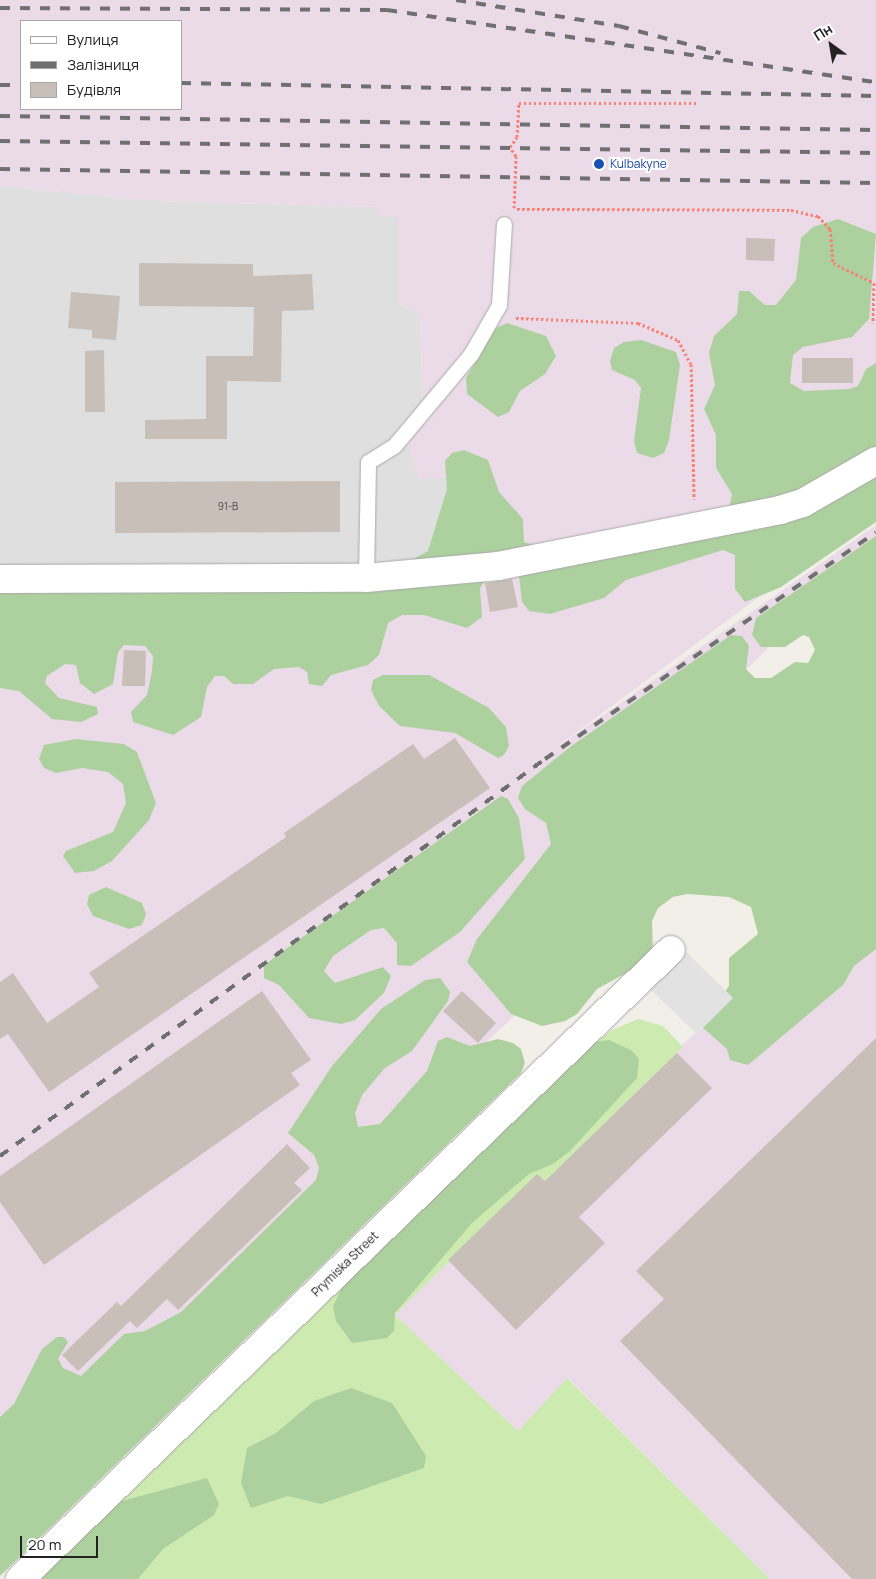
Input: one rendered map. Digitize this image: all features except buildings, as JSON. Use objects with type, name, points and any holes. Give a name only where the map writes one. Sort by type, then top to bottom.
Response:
[{"type":"street","points":[[0,579],[366,578],[498,566],[687,530],[803,502],[876,461]]},
{"type":"street","name":"Prymiska Street","points":[[20,1579],[671,950]]},
{"type":"lane","points":[[366,578],[368,462],[394,446],[471,354],[493,317],[499,305],[504,224]]},
{"type":"path","points":[[514,209],[516,156],[510,147],[517,137],[519,103],[699,104]]},
{"type":"path","points":[[504,224],[504,208],[791,210],[818,216],[830,229],[833,263],[874,282],[873,323]]},
{"type":"path","points":[[493,317],[638,323],[678,340],[691,364],[696,486],[687,530]]},
{"type":"shaded area","points":[[0,0],[876,0],[876,454],[801,498],[497,559],[494,476],[419,479],[406,441],[423,405],[420,316],[399,303],[399,217],[379,216],[379,207],[153,201],[0,186]]},
{"type":"shaded area","points":[[0,186],[153,201],[379,207],[399,217],[399,303],[420,316],[423,405],[494,476],[497,559],[380,566],[0,568]]},
{"type":"shaded area","points":[[876,525],[876,539],[580,837],[515,1015],[0,1506],[0,589],[368,588],[740,529],[775,585],[550,752]]},
{"type":"shaded area","points":[[876,854],[876,1579],[770,1579],[568,1378],[518,1431],[395,1315],[537,1174],[545,1181]]},
{"type":"shaded area","points":[[671,937],[733,998],[697,1034],[631,971]]},
{"type":"green space","points":[[838,219],[876,234],[869,319],[852,337],[803,347],[793,355],[790,383],[804,391],[849,389],[858,386],[866,369],[876,363],[876,522],[781,587],[745,602],[735,589],[735,555],[723,550],[626,580],[604,598],[550,614],[529,611],[522,602],[519,576],[486,579],[480,588],[482,617],[467,628],[424,615],[402,615],[388,623],[379,655],[368,665],[331,675],[322,686],[309,684],[307,672],[299,667],[274,669],[253,684],[233,684],[224,676],[215,676],[207,687],[201,717],[173,735],[133,722],[131,712],[147,695],[152,671],[153,656],[145,646],[124,645],[118,652],[113,684],[94,694],[80,683],[76,665],[65,664],[47,676],[45,683],[59,698],[97,707],[98,714],[81,722],[52,719],[19,691],[0,688],[0,584],[397,568],[428,551],[447,489],[445,461],[452,453],[464,450],[488,460],[499,492],[523,519],[524,542],[533,545],[722,512],[730,505],[732,494],[716,468],[716,435],[704,409],[715,385],[709,353],[714,336],[737,314],[739,291],[749,291],[765,305],[776,305],[796,280],[801,238],[813,227]]},
{"type":"green space","points":[[507,323],[546,336],[556,356],[545,374],[520,391],[509,412],[498,417],[467,394],[466,378],[496,328]]},
{"type":"green space","points":[[641,340],[676,352],[680,365],[669,440],[664,453],[653,458],[637,453],[634,441],[641,388],[635,380],[612,370],[610,361],[614,348],[624,342]]},
{"type":"green space","points":[[876,536],[876,949],[854,966],[843,985],[748,1065],[730,1060],[727,1049],[700,1025],[729,986],[729,958],[758,934],[751,907],[729,897],[687,894],[673,897],[658,908],[652,921],[653,952],[639,966],[597,989],[577,1014],[565,1021],[542,1026],[511,1014],[467,962],[477,939],[551,844],[546,823],[525,809],[518,798],[522,786],[570,747],[731,635],[742,636],[749,646],[746,669],[755,678],[771,678],[795,662],[808,663],[815,650],[809,637],[803,635],[785,647],[761,647],[752,635],[756,618]]},
{"type":"green space","points":[[383,675],[429,675],[489,708],[506,727],[509,746],[504,755],[498,758],[455,733],[400,726],[379,706],[371,690],[373,680]]},
{"type":"green space","points":[[76,739],[124,744],[137,752],[156,803],[149,820],[112,861],[94,871],[75,873],[63,856],[66,851],[113,832],[126,803],[123,784],[108,772],[82,768],[56,773],[44,768],[39,759],[44,745]]},
{"type":"green space","points":[[501,796],[508,799],[519,818],[525,859],[460,932],[411,966],[397,965],[397,943],[384,928],[371,930],[333,956],[324,971],[335,983],[383,967],[391,976],[384,993],[355,1020],[341,1024],[309,1018],[279,985],[264,978],[264,966],[276,956]]},
{"type":"green space","points":[[106,887],[142,903],[146,914],[142,925],[129,929],[93,916],[87,904],[89,895]]},
{"type":"green space","points":[[440,978],[450,992],[448,1001],[412,1051],[385,1068],[362,1095],[355,1113],[358,1127],[380,1124],[427,1071],[438,1041],[447,1037],[470,1046],[498,1039],[513,1043],[521,1049],[525,1063],[521,1073],[0,1576],[0,1417],[14,1404],[42,1349],[57,1337],[64,1337],[68,1342],[58,1359],[63,1368],[81,1376],[124,1334],[145,1331],[181,1312],[316,1180],[319,1168],[314,1155],[288,1133],[332,1066],[381,1009],[425,980]]},
{"type":"green space","points":[[638,1019],[663,1026],[683,1047],[545,1181],[537,1174],[395,1315],[518,1431],[567,1378],[770,1579],[32,1579],[594,1044],[612,1030]]},
{"type":"green space","points":[[609,1040],[631,1050],[639,1059],[637,1078],[570,1151],[553,1164],[529,1174],[472,1223],[395,1313],[394,1331],[387,1338],[352,1343],[336,1321],[333,1306],[343,1286],[593,1042]]},
{"type":"green space","points":[[351,1388],[392,1403],[426,1456],[424,1468],[321,1504],[288,1496],[251,1508],[241,1483],[247,1448],[276,1433],[314,1401]]},
{"type":"green space","points":[[207,1478],[219,1504],[214,1515],[163,1549],[138,1579],[32,1579],[122,1501]]},
{"type":"railway","points":[[456,0],[619,26],[720,53]]},
{"type":"railway","points":[[0,8],[387,10],[876,82]]},
{"type":"railway","points":[[182,83],[876,96]]},
{"type":"railway","points":[[0,85],[20,85]]},
{"type":"railway","points":[[0,116],[876,130]]},
{"type":"railway","points":[[0,141],[876,153]]},
{"type":"railway","points":[[0,169],[876,183]]},
{"type":"railway","points":[[0,1156],[545,759],[876,532]]},
{"type":"place","name":"Kulbakyne","points":[[599,164]]}]
